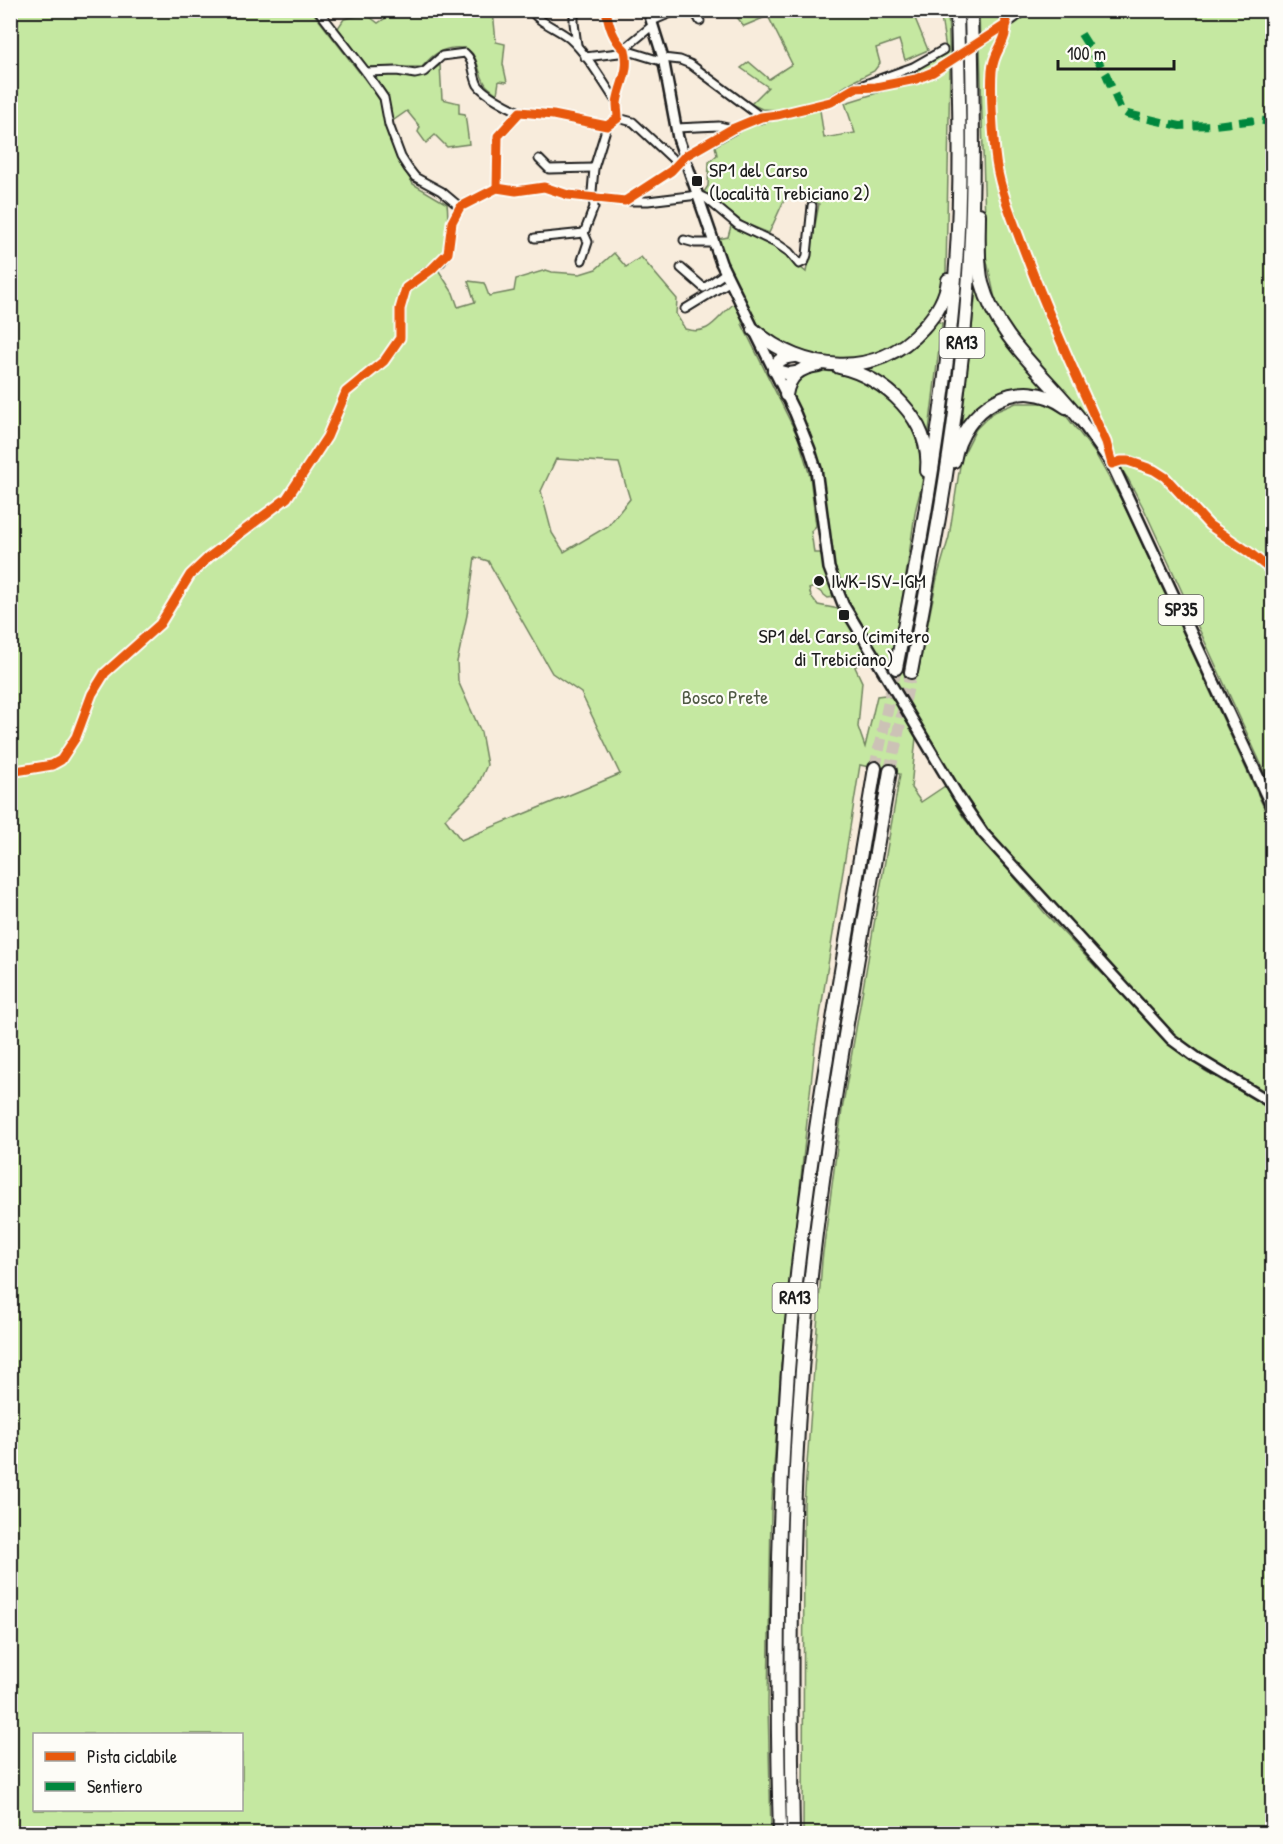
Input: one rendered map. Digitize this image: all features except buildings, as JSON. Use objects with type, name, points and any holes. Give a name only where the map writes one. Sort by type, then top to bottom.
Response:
[{"type":"highway","name":"RA13","points":[[896,668],[915,574],[940,418],[956,263],[960,153],[957,10]]},
{"type":"highway","name":"RA13","points":[[911,672],[929,576],[956,396],[968,290],[972,202],[971,10]]},
{"type":"highway","points":[[794,356],[782,359],[776,364],[774,370],[789,374],[810,366],[854,363],[878,358],[911,341],[936,312],[945,294],[952,236],[958,39]]},
{"type":"highway","points":[[972,82],[978,154],[982,283],[991,306],[1010,340],[1080,419]]},
{"type":"highway","points":[[754,330],[766,340],[794,356],[844,368],[865,376],[891,392],[912,416],[921,434],[927,464],[917,530],[915,574]]},
{"type":"highway","points":[[786,395],[790,381],[796,373]]},
{"type":"highway","points":[[929,576],[942,530],[956,452],[967,427],[978,414],[992,403],[1008,396],[1040,393],[1061,403],[1080,419]]},
{"type":"highway","name":"RA13","points":[[780,1833],[779,1538],[792,1322],[817,1113],[875,768]]},
{"type":"highway","name":"RA13","points":[[794,1833],[793,1540],[806,1322],[831,1114],[890,771]]},
{"type":"main road","points":[[648,10],[663,60],[676,128],[714,243],[727,278],[803,431],[813,459],[827,559],[833,582],[865,642],[969,814],[1007,860],[1171,1039],[1197,1058],[1272,1103]]},
{"type":"main road","name":"SP35","points":[[1080,419],[1116,472],[1272,807]]},
{"type":"street","points":[[318,10],[384,98],[389,126],[401,158],[408,168],[415,177],[441,191],[460,207]]},
{"type":"street","points":[[531,10],[535,16],[578,47],[617,104]]},
{"type":"street","points":[[574,10],[578,47]]},
{"type":"street","points":[[606,10],[610,29],[617,43],[625,50],[663,60],[680,60],[690,64],[761,117]]},
{"type":"street","points":[[585,57],[619,53],[625,50],[653,23],[678,10]]},
{"type":"street","points":[[694,10],[700,21]]},
{"type":"street","points":[[855,88],[876,87],[916,79],[933,72],[1026,10]]},
{"type":"street","points":[[618,118],[617,104],[626,71],[625,50]]},
{"type":"street","points":[[625,201],[671,171],[685,156],[732,129],[761,117],[777,116],[831,102],[855,88],[913,67],[943,50]]},
{"type":"street","points":[[366,72],[397,71],[416,74],[424,72],[442,56],[465,53],[471,60],[477,81],[483,90],[520,112],[553,115],[607,126]]},
{"type":"street","points":[[496,188],[498,136],[520,112]]},
{"type":"street","points":[[582,260],[588,242],[584,232],[594,207],[594,168],[607,126],[618,118],[626,119],[640,127],[678,165]]},
{"type":"street","points":[[676,128],[719,126],[732,129]]},
{"type":"street","points":[[538,159],[549,169],[594,168]]},
{"type":"street","points":[[422,275],[441,262],[448,253],[452,222],[460,207],[496,188],[516,191],[544,187],[568,195],[625,201],[648,201],[698,195],[707,199],[738,225],[776,243],[789,252],[799,264],[807,255],[812,206]]},
{"type":"street","points":[[535,238],[584,232]]},
{"type":"street","points":[[684,240],[695,243],[714,243]]},
{"type":"street","points":[[681,268],[704,288],[727,278]]},
{"type":"street","points":[[686,309],[727,278]]},
{"type":"green space","name":"Bosco Prete","points":[[10,11],[312,11],[380,99],[396,156],[413,184],[447,204],[447,229],[439,271],[453,293],[458,307],[475,302],[468,281],[484,283],[489,296],[514,291],[516,279],[546,270],[580,274],[596,269],[614,253],[626,267],[641,257],[677,299],[676,314],[685,329],[694,331],[708,328],[735,303],[743,320],[742,324],[798,437],[810,476],[816,526],[811,531],[814,553],[822,553],[833,597],[828,598],[814,587],[809,589],[811,596],[818,605],[839,609],[843,613],[868,656],[855,667],[862,682],[858,727],[865,747],[877,696],[885,695],[893,698],[916,737],[911,788],[921,802],[945,786],[964,818],[1044,912],[1160,1035],[1205,1071],[1272,1110],[1272,1833],[803,1833],[804,1505],[822,1260],[842,1110],[900,774],[860,765],[815,1046],[781,1366],[771,1512],[768,1704],[771,1833],[11,1833]],"holes":[[[556,459],[619,463],[630,499],[608,526],[564,552],[552,533],[541,491]],[[475,557],[488,561],[552,673],[581,693],[620,774],[461,840],[445,819],[477,787],[487,765],[481,732],[458,681],[457,662],[467,615]]]},
{"type":"green space","points":[[396,11],[493,11],[496,42],[505,44],[503,64],[507,82],[499,81],[497,94],[486,85],[473,54],[462,48],[439,52],[422,67],[368,67],[338,28],[344,19],[366,14],[378,23]]},
{"type":"green space","points":[[732,11],[912,11],[928,50],[905,60],[899,40],[876,48],[880,63],[874,71],[827,98],[781,110],[762,109],[751,104],[768,87],[741,68],[749,62],[769,79],[792,64],[768,16],[744,26]]},
{"type":"green space","points":[[940,11],[948,11],[950,68],[946,272],[938,298],[924,320],[905,338],[882,351],[857,358],[832,360],[806,355],[781,343],[758,327],[730,273],[718,239],[728,237],[731,226],[771,243],[806,272],[819,204],[786,196],[769,233],[744,223],[704,192],[708,186],[709,162],[717,155],[715,146],[747,127],[820,110],[824,138],[855,133],[845,103],[936,77],[931,68],[871,85],[903,74],[944,54],[946,49]]},
{"type":"green space","points":[[979,11],[1272,11],[1272,788],[1145,511],[1128,479],[1100,437],[1062,388],[1023,345],[997,308],[986,257]]},
{"type":"green space","points":[[440,65],[442,99],[459,103],[459,113],[465,114],[469,144],[447,147],[435,135],[426,143],[418,132],[420,127],[407,111],[391,122],[386,93],[373,74],[420,76]]},
{"type":"green space","points":[[977,281],[986,312],[1002,338],[1052,393],[1024,386],[1012,388],[991,400],[961,429]]},
{"type":"green space","points":[[936,321],[942,323],[928,439],[862,370],[861,366]]},
{"type":"green space","points":[[816,370],[856,379],[875,388],[891,400],[915,432],[921,451],[922,483],[915,513],[891,667],[918,673],[937,578],[949,537],[961,459],[976,429],[992,413],[1016,403],[1043,403],[1064,413],[1095,453],[1123,503],[1272,825],[1272,1097],[1176,1036],[978,820],[848,604],[834,572],[827,523],[792,396],[796,382]]},
{"type":"tunnel","points":[[875,768],[896,668]]},
{"type":"tunnel","points":[[890,771],[911,672]]},
{"type":"marked path","points":[[1081,34],[1106,74],[1121,110],[1127,114],[1180,126],[1256,120],[1272,122]]},
{"type":"cycle path","points":[[497,188],[498,136],[520,112],[553,115],[607,126],[618,118],[617,103],[626,58],[625,50],[612,32],[606,10]]},
{"type":"cycle path","points":[[1004,10],[1006,30],[993,62],[991,81],[993,133],[999,177],[1009,211],[1032,270],[1106,442],[1112,464],[1128,461],[1154,470],[1165,477],[1209,525],[1272,571]]},
{"type":"cycle path","points":[[10,772],[52,765],[61,760],[76,737],[92,694],[105,673],[160,624],[190,575],[209,557],[287,498],[327,437],[346,392],[384,361],[400,338],[400,309],[406,288],[432,269],[448,253],[452,222],[460,207],[497,188],[516,191],[544,187],[568,195],[625,201],[671,171],[685,156],[732,129],[761,117],[831,102],[855,88],[876,87],[916,79],[933,72],[1007,24]]},
{"type":"place","name":"SP1 del Carso (località Trebiciano 2)","points":[[697,181]]},
{"type":"place","name":"IWK-ISV-IGM","points":[[819,581]]},
{"type":"place","name":"SP1 del Carso (cimitero di Trebiciano)","points":[[844,615]]}]
